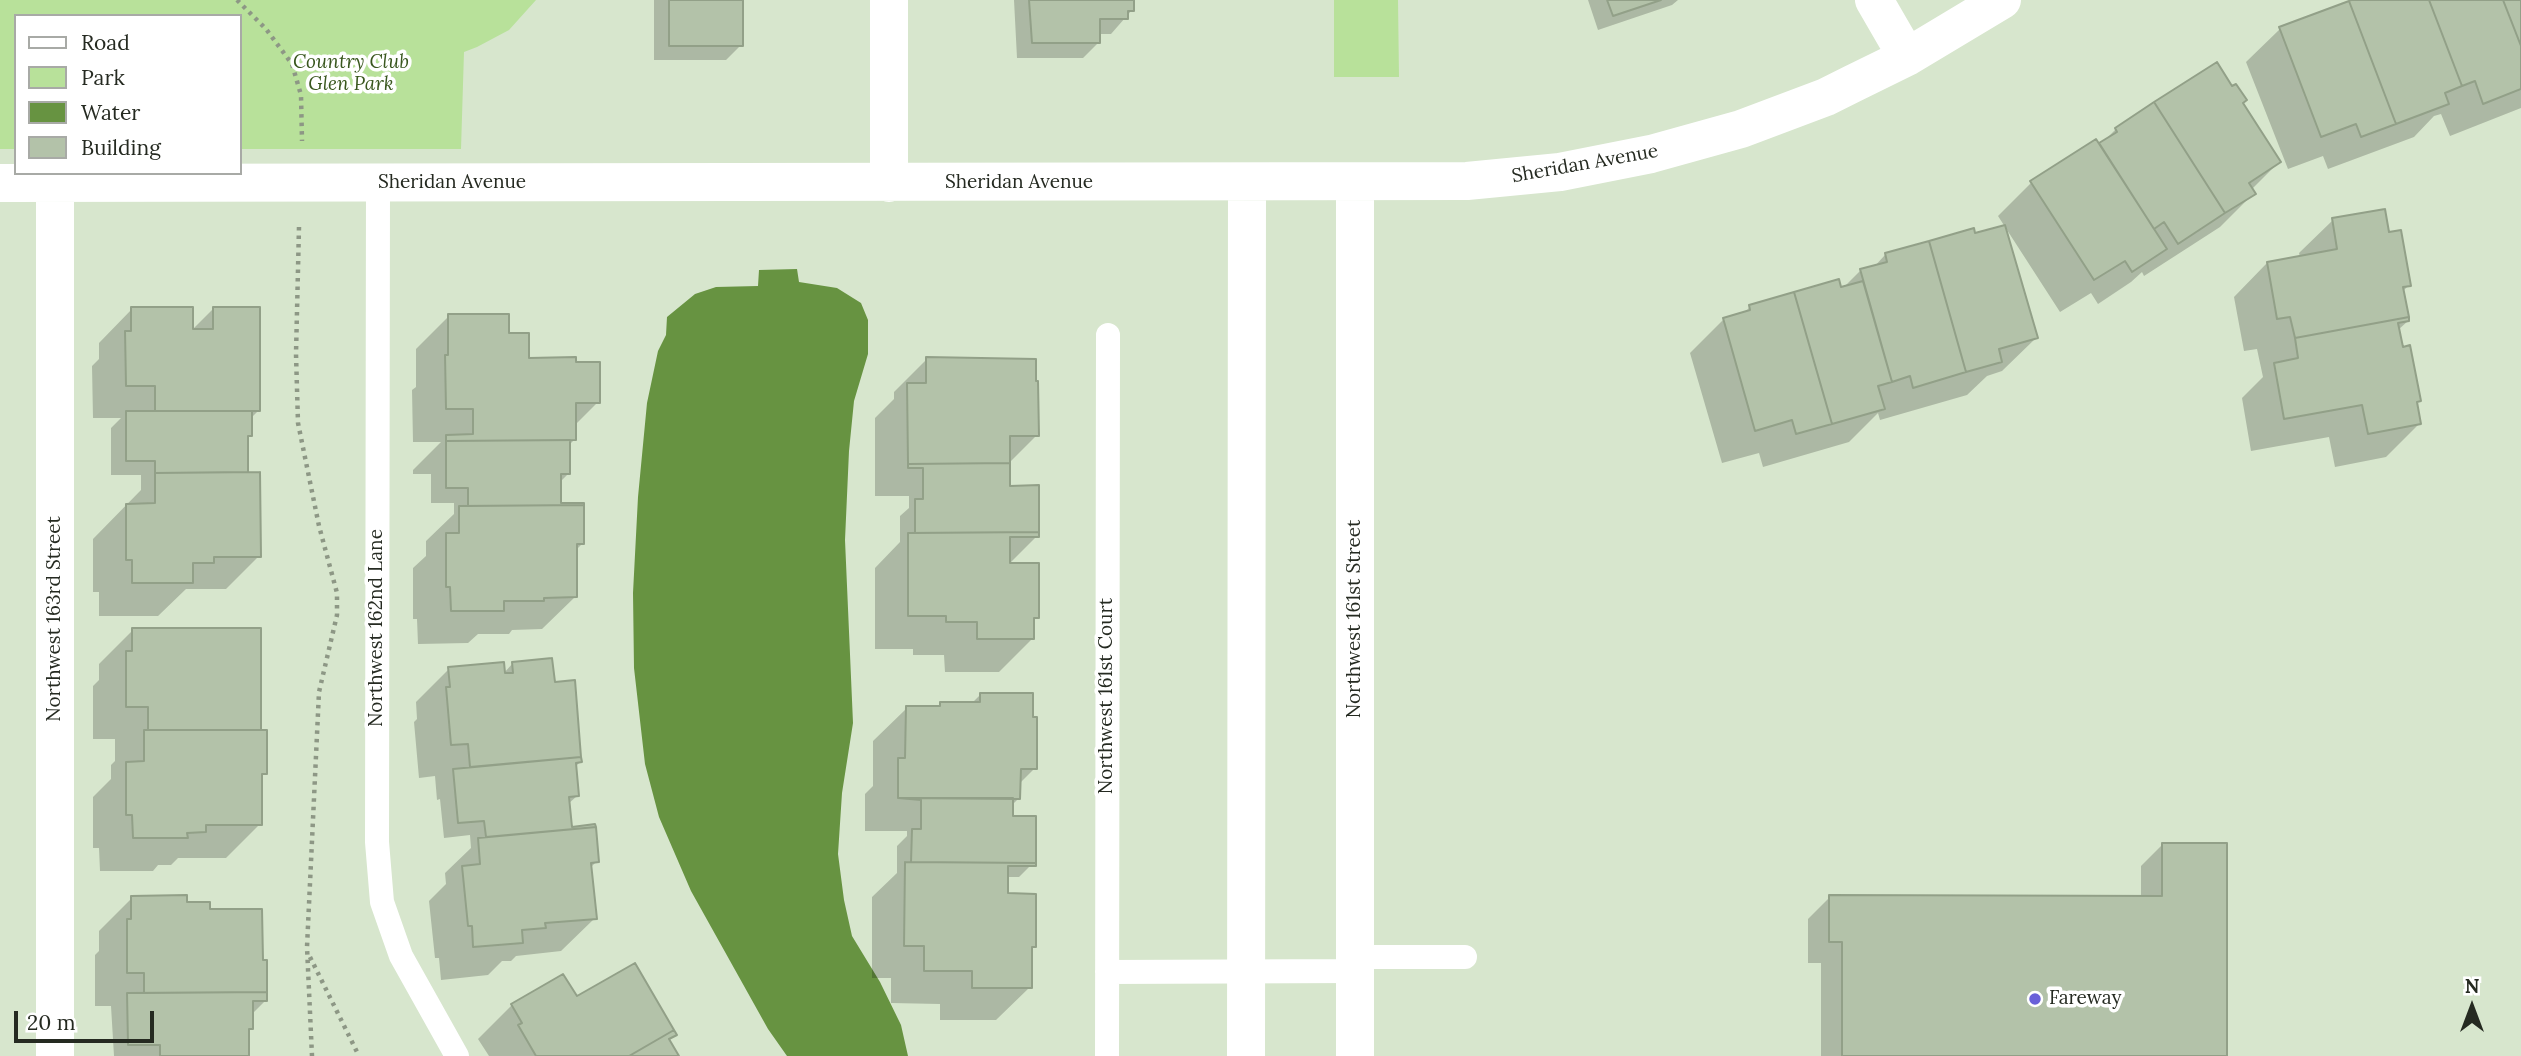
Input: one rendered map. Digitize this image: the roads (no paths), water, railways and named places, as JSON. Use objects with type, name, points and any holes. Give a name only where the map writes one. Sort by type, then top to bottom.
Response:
[{"type":"street","points":[[889,0],[889,183]]},
{"type":"street","points":[[1874,0],[1907,57]]},
{"type":"street","name":"Sheridan Avenue","points":[[0,183],[1467,181],[1560,172],[1651,154],[1741,129],[1826,97],[1907,57],[2002,0]]},
{"type":"street","name":"Northwest 163rd Street","points":[[55,183],[55,1056]]},
{"type":"street","points":[[1246,1056],[1247,183]]},
{"type":"street","name":"Northwest 161st Street","points":[[1354,1056],[1355,183]]},
{"type":"lane","name":"Northwest 162nd Lane","points":[[378,183],[377,842],[382,902],[401,956],[457,1056]]},
{"type":"lane","name":"Northwest 161st Court","points":[[1107,1056],[1108,335]]},
{"type":"lane","points":[[1107,972],[1246,971],[1465,957]]},
{"type":"water","points":[[797,269],[799,282],[837,288],[861,303],[868,320],[868,354],[854,401],[849,451],[845,540],[853,723],[842,793],[838,854],[852,936],[880,982],[901,1025],[908,1056],[787,1056],[768,1029],[691,891],[659,817],[645,764],[634,668],[633,593],[647,403],[658,351],[666,335],[667,317],[695,294],[716,287],[758,286],[759,270]]},
{"type":"place","name":"Fareway","points":[[2035,999]]},
{"type":"park label","name":"Country Club Glen Park","points":[[351,74]]}]
